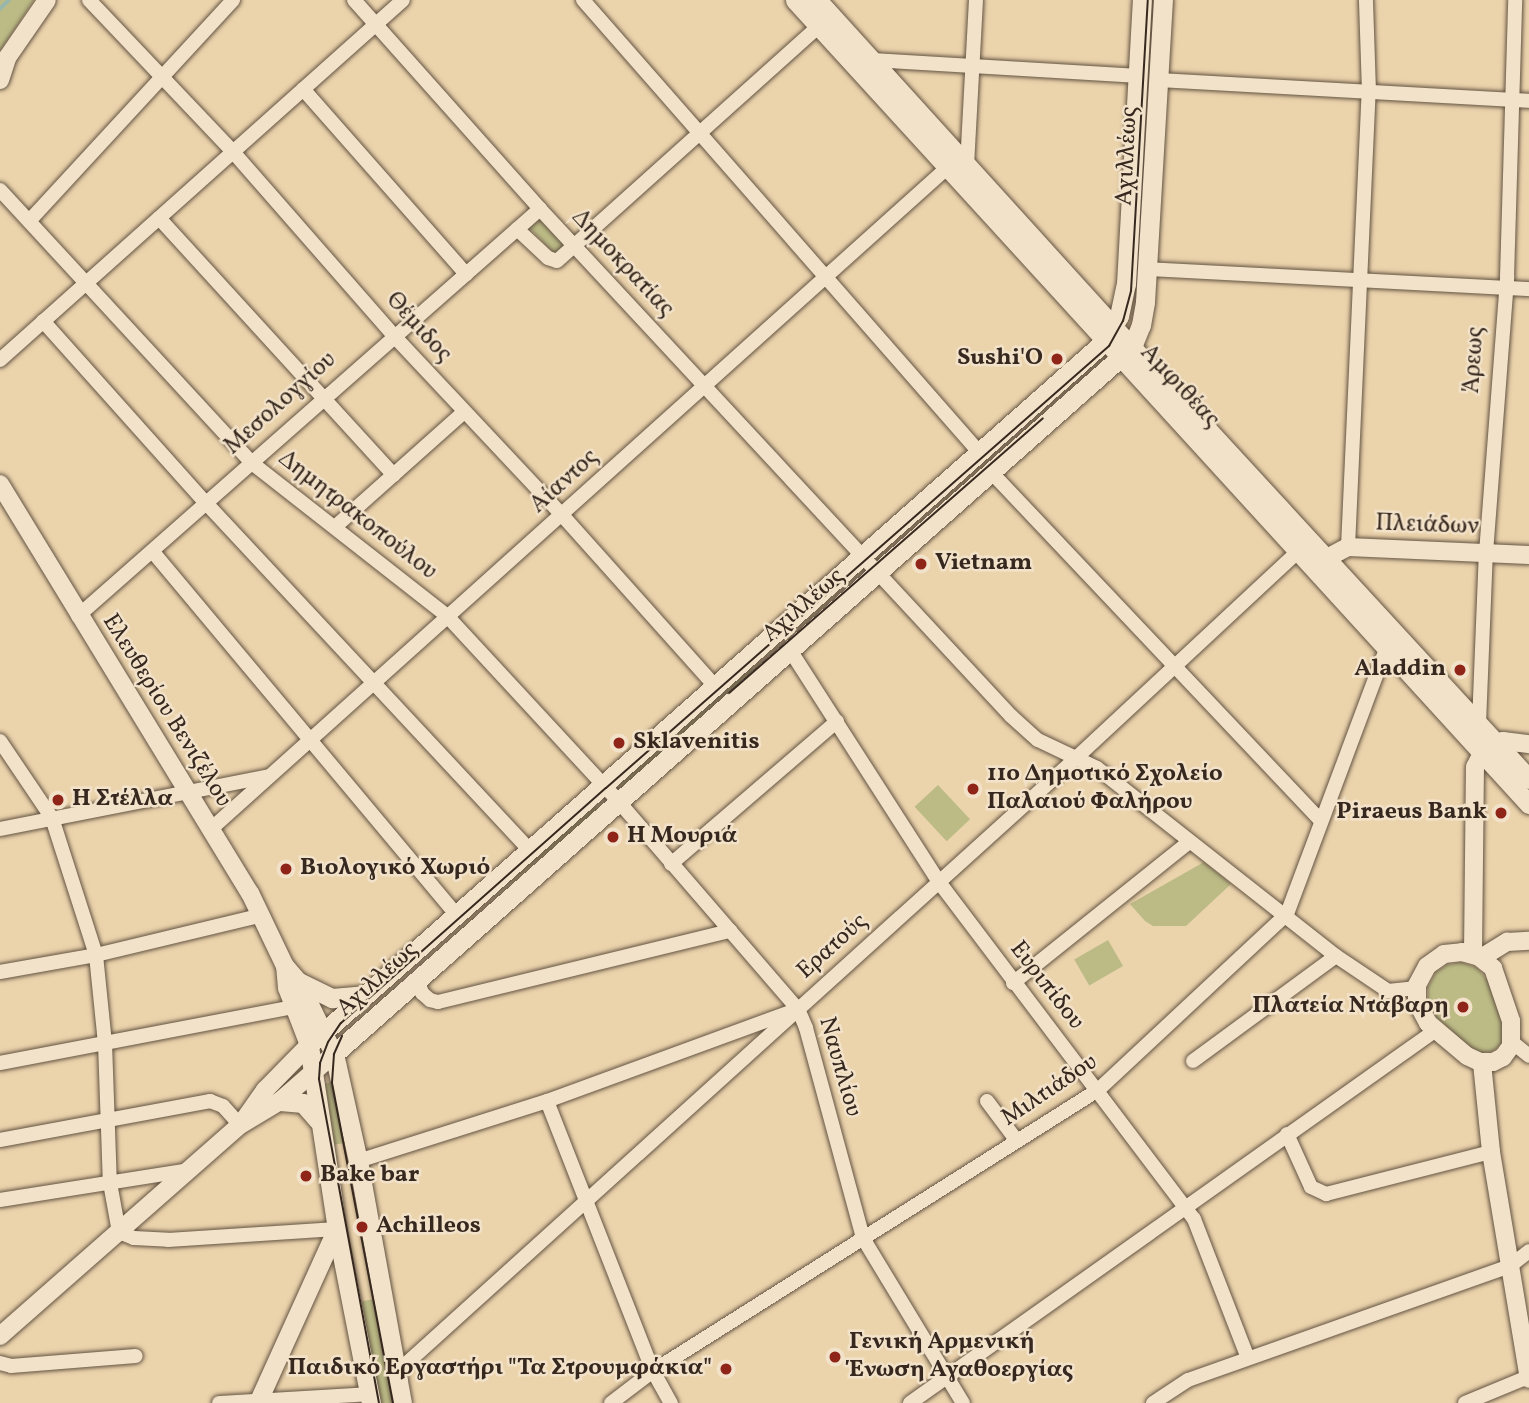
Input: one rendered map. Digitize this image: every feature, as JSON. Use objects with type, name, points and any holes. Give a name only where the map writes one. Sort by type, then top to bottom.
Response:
[{"type":"main road","name":"Αμφιθέας","points":[[796,0],[827,14],[871,60],[957,167]]},
{"type":"main road","name":"Αμφιθέας","points":[[817,0],[957,167],[1109,335],[1327,558],[1479,724],[1490,748],[1529,804]]},
{"type":"main road","name":"Αχιλλέως","points":[[316,1039],[1109,335],[1124,303],[1126,284],[1142,0]]},
{"type":"main road","name":"Αχιλλέως","points":[[334,1054],[1126,353],[1143,316],[1163,0]]},
{"type":"main road","name":"Αμφιθέας","points":[[1126,353],[1298,552],[1387,649],[1490,748],[1529,779]]},
{"type":"main road","points":[[299,982],[332,998],[364,995]]},
{"type":"main road","name":"Ελευθερίου Βενιζέλου","points":[[316,1039],[313,1073],[318,1119],[370,1398]]},
{"type":"main road","name":"Ελευθερίου Βενιζέλου","points":[[334,1054],[358,1161],[402,1403]]},
{"type":"main road","points":[[280,1101],[303,1103],[318,1119]]},
{"type":"street","points":[[0,80],[7,58],[47,0]]},
{"type":"street","name":"Θέμιδος","points":[[89,0],[234,153],[394,336],[562,515],[715,686]]},
{"type":"street","points":[[31,219],[233,0]]},
{"type":"street","name":"Δημοκρατίας","points":[[354,0],[540,209],[862,556],[876,575]]},
{"type":"street","points":[[0,360],[403,0]]},
{"type":"street","points":[[583,0],[979,452]]},
{"type":"street","points":[[957,167],[972,66],[976,0]]},
{"type":"street","points":[[1348,547],[1369,92],[1366,0]]},
{"type":"street","name":"Άρεως","points":[[1479,724],[1486,553],[1506,288],[1516,0]]},
{"type":"street","points":[[517,229],[548,258],[557,261],[827,14]]},
{"type":"street","points":[[871,60],[1137,76]]},
{"type":"street","points":[[1157,80],[1529,101]]},
{"type":"street","points":[[303,89],[466,274]]},
{"type":"street","name":"Αίαντος","points":[[211,829],[827,278],[957,167]]},
{"type":"street","name":"Δημητρακοπούλου","points":[[0,190],[31,219],[85,284],[252,463],[337,526],[447,616],[603,785]]},
{"type":"street","name":"Μεσολογγίου","points":[[78,616],[540,209]]},
{"type":"street","points":[[159,218],[394,475]]},
{"type":"street","points":[[1146,268],[1529,289]]},
{"type":"street","points":[[43,321],[206,503],[530,849]]},
{"type":"street","points":[[337,526],[464,412]]},
{"type":"street","points":[[992,473],[1321,821]]},
{"type":"street","name":"Ελευθερίου Βενιζέλου","points":[[0,484],[4,502],[78,616],[262,915],[285,966],[299,982],[316,1039]]},
{"type":"street","name":"Πλειάδων","points":[[1327,558],[1348,547],[1529,555]]},
{"type":"street","points":[[153,552],[308,741],[456,914]]},
{"type":"street","name":"Ερατούς","points":[[397,1372],[1077,757],[1298,552]]},
{"type":"street","points":[[876,575],[1011,716],[1038,740],[1097,768],[1189,842],[1287,914],[1336,956],[1388,991],[1417,988]]},
{"type":"street","name":"Μιλτιάδου","points":[[611,1403],[653,1371],[1098,1090],[1287,914],[1387,649]]},
{"type":"street","name":"Ευριπίδου","points":[[790,650],[939,882],[1194,1219],[1248,1357]]},
{"type":"street","points":[[671,864],[837,721]]},
{"type":"street","points":[[1477,956],[1474,776],[1490,748],[1510,740],[1529,744]]},
{"type":"street","points":[[0,741],[51,818],[96,955],[106,1043],[110,1183],[119,1232],[134,1238],[168,1240],[337,1229],[259,1402]]},
{"type":"street","points":[[0,829],[269,776]]},
{"type":"street","name":"Ναυπλίου","points":[[603,785],[798,1009],[806,1028],[863,1238],[963,1403]]},
{"type":"street","points":[[1013,983],[1189,842]]},
{"type":"street","points":[[0,972],[96,955],[262,915]]},
{"type":"street","points":[[417,979],[422,993],[430,1000],[438,1002],[730,931]]},
{"type":"street","points":[[1477,956],[1507,942],[1529,941]]},
{"type":"street","points":[[1455,951],[1477,956],[1498,978],[1511,1021],[1512,1042],[1501,1059],[1482,1063],[1468,1057],[1436,1030],[1419,1009],[1417,988],[1422,972],[1438,957],[1455,951]]},
{"type":"street","points":[[1193,1061],[1336,956]]},
{"type":"street","name":"Ελευθερίου Βενιζέλου","points":[[285,966],[287,988],[293,1007],[316,1039],[334,1054]]},
{"type":"street","points":[[0,1063],[293,1007]]},
{"type":"street","points":[[358,1161],[547,1101],[798,1009]]},
{"type":"street","points":[[910,1403],[1436,1030]]},
{"type":"street","name":"Αχιλλέως","points":[[240,1125],[265,1090],[316,1039]]},
{"type":"street","points":[[1512,1042],[1529,1056]]},
{"type":"street","name":"Αχιλλέως","points":[[0,1336],[240,1125],[280,1101],[334,1054]]},
{"type":"street","points":[[1465,1403],[1529,1378],[1491,1152],[1482,1063]]},
{"type":"street","points":[[0,1140],[210,1101],[223,1106],[240,1125]]},
{"type":"street","points":[[547,1101],[584,1201],[653,1371],[671,1403]]},
{"type":"street","points":[[987,1101],[1017,1141]]},
{"type":"street","points":[[1287,1134],[1311,1187],[1326,1194],[1491,1152]]},
{"type":"street","points":[[0,1200],[189,1170]]},
{"type":"street","points":[[1153,1403],[1188,1380],[1510,1266],[1529,1251]]},
{"type":"street","points":[[0,1363],[11,1366],[136,1356]]},
{"type":"street","points":[[219,1403],[370,1398]]},
{"type":"shaded area","points":[[0,0],[34,0],[0,51]]},
{"type":"shaded area","points":[[540,217],[569,247],[558,258],[529,227]]},
{"type":"shaded area","points":[[862,575],[623,789],[614,779],[750,666],[753,670]]},
{"type":"shaded area","points":[[938,785],[970,819],[947,841],[915,807]]},
{"type":"shaded area","points":[[591,800],[599,810],[340,1020],[331,1010]]},
{"type":"shaded area","points":[[1204,862],[1231,884],[1186,926],[1153,926],[1130,904]]},
{"type":"shaded area","points":[[1108,940],[1123,966],[1089,985],[1074,959]]},
{"type":"shaded area","name":"Πλατεία Ντάβαρη","points":[[1461,962],[1477,968],[1489,982],[1504,1027],[1502,1043],[1493,1051],[1482,1053],[1472,1049],[1436,1017],[1428,1003],[1428,987],[1436,972],[1447,965]]},
{"type":"shaded area","points":[[338,1081],[350,1142],[329,1146],[317,1085]]},
{"type":"shaded area","points":[[379,1298],[399,1403],[378,1403],[358,1302]]},
{"type":"waterway","points":[[0,9],[9,0]]},
{"type":"tram line","points":[[379,1403],[319,1079],[320,1063],[328,1042],[341,1023],[1109,346],[1123,321],[1131,291],[1148,0]]},
{"type":"tram line","points":[[729,693],[1043,418]]},
{"type":"tram line","points":[[342,1036],[334,1054],[332,1083],[393,1403]]},
{"type":"place","name":"Sushi'O","points":[[1057,359]]},
{"type":"place","name":"Vietnam","points":[[921,564]]},
{"type":"place","name":"Aladdin","points":[[1460,670]]},
{"type":"place","name":"Sklavenitis","points":[[619,743]]},
{"type":"place","name":"11ο Δημοτικό Σχολείο Παλαιού Φαλήρου","points":[[973,789]]},
{"type":"place","name":"Η Στέλλα","points":[[58,800]]},
{"type":"place","name":"Piraeus Bank","points":[[1501,813]]},
{"type":"place","name":"Η Μουριά","points":[[613,837]]},
{"type":"place","name":"Βιολογικό Χωριό","points":[[286,869]]},
{"type":"place","name":"Πλατεία Ντάβαρη","points":[[1463,1007]]},
{"type":"place","name":"Bake bar","points":[[306,1176]]},
{"type":"place","name":"Achilleos","points":[[362,1227]]},
{"type":"place","name":"Γενική Αρμενική Ένωση Αγαθοεργίας","points":[[835,1357]]},
{"type":"place","name":"Παιδικό Εργαστήρι \"Τα Στρουμφάκια\"","points":[[726,1369]]}]
